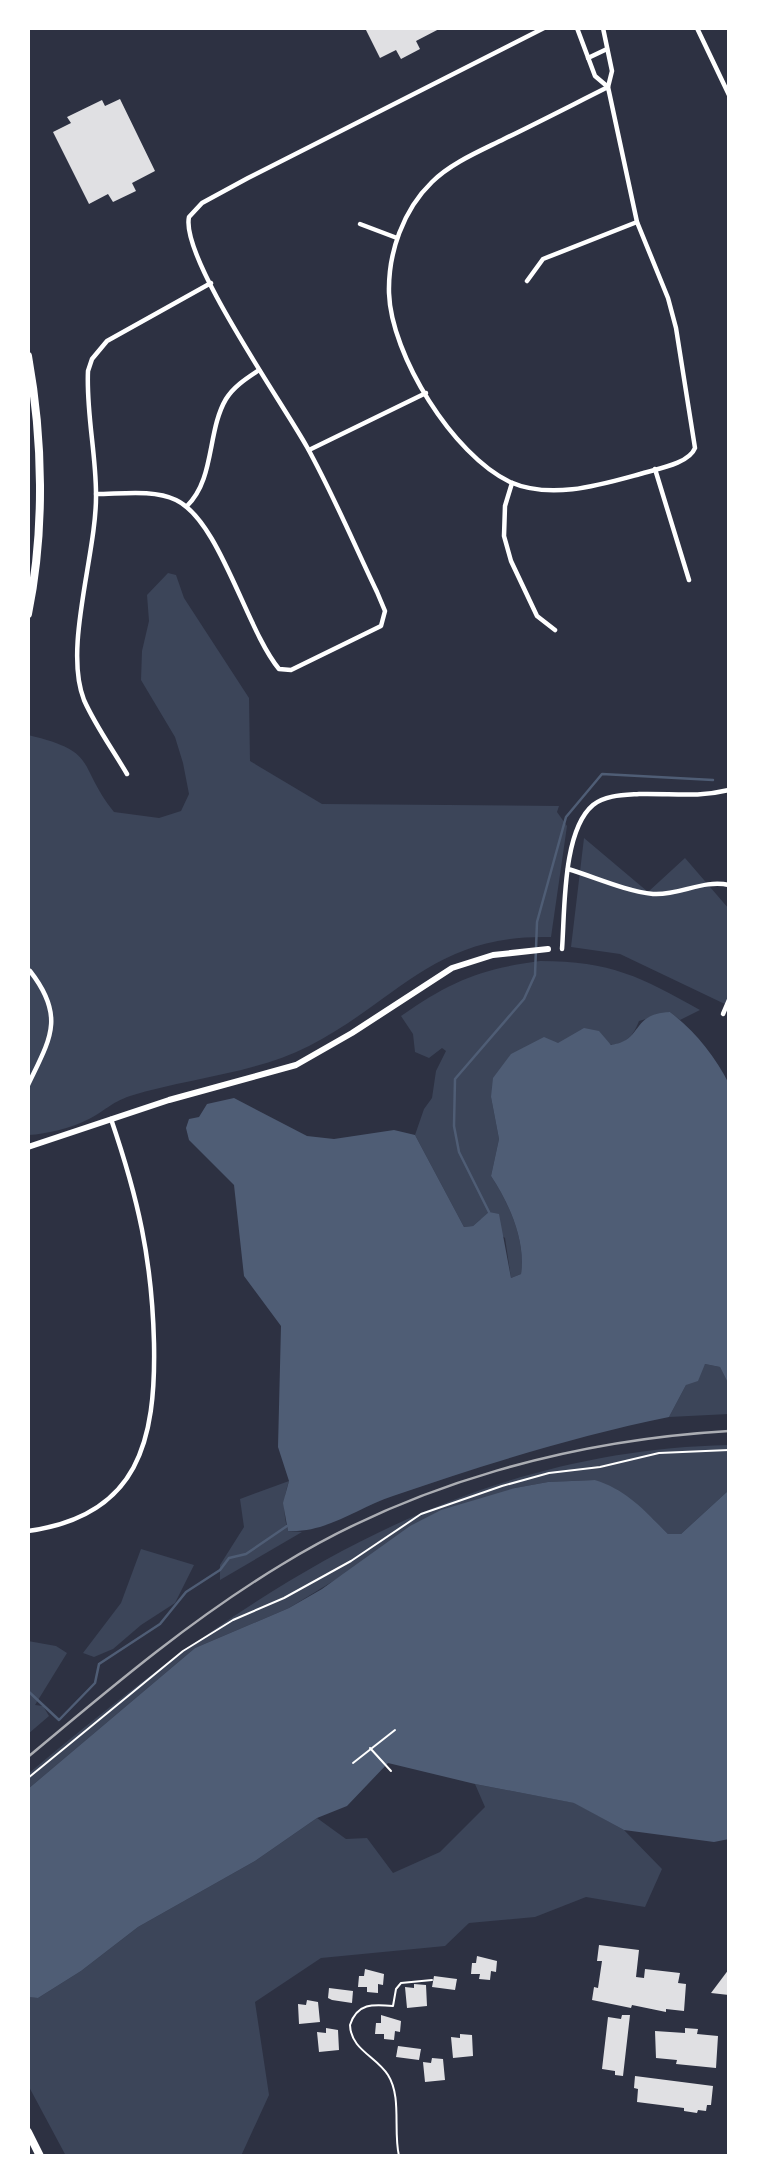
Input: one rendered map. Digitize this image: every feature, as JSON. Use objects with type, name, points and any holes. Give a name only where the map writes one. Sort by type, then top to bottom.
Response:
[{"type":"highway","points":[[28,356],[39,470],[38,526],[28,614]]},
{"type":"highway","points":[[28,2132],[40,2156]]},
{"type":"main road","points":[[28,1147],[111,1119],[296,1065],[341,1040],[452,968],[471,960],[548,949]]},
{"type":"street","points":[[96,494],[158,494],[187,507],[211,540],[279,669],[291,670],[374,631],[385,618],[377,592],[309,450],[259,370],[198,259],[188,224],[189,217],[202,203],[544,28]]},
{"type":"street","points":[[577,28],[595,76],[608,87]]},
{"type":"street","points":[[603,28],[612,71],[608,87],[637,222],[668,298],[676,328],[696,442],[689,457],[655,470],[576,489],[546,489],[512,483],[467,451],[446,429],[399,337],[389,292],[397,238],[422,194],[453,166],[608,87]]},
{"type":"street","points":[[697,28],[729,95]]},
{"type":"street","points":[[588,58],[607,50]]},
{"type":"street","points":[[527,281],[543,259],[637,222]]},
{"type":"street","points":[[360,223],[397,238]]},
{"type":"street","points":[[127,774],[84,699],[78,674],[77,649],[93,544],[96,494],[87,385],[92,359],[107,341],[211,283]]},
{"type":"street","points":[[187,507],[201,485],[222,408],[238,385],[259,370]]},
{"type":"street","points":[[309,450],[426,393]]},
{"type":"street","points":[[655,470],[689,580]]},
{"type":"street","points":[[512,483],[505,506],[504,536],[510,561],[537,616],[555,630]]},
{"type":"street","points":[[562,949],[568,869],[581,820],[593,805],[610,797],[641,794],[693,797],[729,790]]},
{"type":"street","points":[[568,869],[653,894],[719,883],[729,885]]},
{"type":"street","points":[[28,1085],[51,1036],[54,1021],[49,1001],[30,971]]},
{"type":"street","points":[[723,1014],[729,1000]]},
{"type":"street","points":[[28,1531],[59,1526],[103,1504],[137,1460],[150,1424],[154,1360],[148,1252],[135,1191],[111,1119]]},
{"type":"lane","points":[[400,2156],[392,2083],[382,2067],[355,2043],[350,2025],[359,2010],[368,2005],[393,2006],[396,1989],[401,1983],[432,1980]]},
{"type":"path","points":[[28,1778],[138,1685],[191,1646],[233,1620],[284,1598],[351,1561],[421,1514],[473,1495],[549,1474],[600,1467],[659,1452],[729,1450]]},
{"type":"path","points":[[353,1763],[395,1730]]},
{"type":"path","points":[[370,1748],[391,1771]]},
{"type":"shaded area","points":[[168,573],[176,575],[184,598],[249,698],[250,761],[322,804],[559,806],[557,812],[567,826],[551,937],[511,939],[477,946],[420,973],[341,1028],[288,1055],[243,1069],[130,1096],[75,1125],[28,1135],[28,735],[51,741],[77,754],[114,812],[159,818],[181,811],[189,794],[183,763],[175,737],[141,680],[142,651],[149,621],[147,595]]},
{"type":"shaded area","points":[[584,838],[648,892],[685,858],[729,909],[729,1006],[620,954],[571,947]]},
{"type":"shaded area","points":[[540,961],[587,964],[624,973],[660,988],[700,1010],[680,1020],[670,1012],[639,1021],[626,1040],[612,1045],[605,1041],[491,1097],[499,1139],[491,1176],[510,1210],[521,1249],[521,1274],[511,1278],[505,1238],[481,1219],[473,1226],[464,1227],[415,1135],[424,1109],[432,1098],[436,1071],[446,1051],[442,1048],[429,1058],[415,1052],[413,1034],[401,1016],[435,994],[467,978],[500,968]]},
{"type":"shaded area","points":[[670,1012],[704,1045],[729,1084],[729,1385],[720,1367],[705,1364],[698,1381],[686,1385],[669,1417],[530,1452],[393,1496],[329,1524],[302,1531],[288,1531],[283,1503],[289,1481],[278,1447],[281,1326],[244,1276],[234,1185],[189,1140],[186,1128],[189,1119],[199,1117],[207,1104],[234,1098],[307,1136],[334,1139],[394,1130],[415,1135],[464,1227],[473,1226],[489,1212],[499,1214],[511,1278],[521,1274],[521,1249],[510,1210],[491,1176],[499,1139],[491,1097],[493,1078],[511,1054],[544,1037],[558,1043],[584,1028],[599,1031],[611,1045],[629,1038],[649,1017]]},
{"type":"shaded area","points":[[705,1364],[720,1367],[729,1385],[729,1414],[669,1417],[686,1385]]},
{"type":"shaded area","points":[[729,1445],[729,1490],[681,1534],[668,1534],[653,1519],[595,1480],[548,1482],[515,1488],[353,1569],[289,1608],[195,1648],[28,1789],[28,1774],[185,1650],[266,1595],[351,1546],[438,1506],[530,1474],[627,1454]]},
{"type":"shaded area","points":[[595,1480],[626,1495],[668,1534],[681,1534],[729,1490],[729,1839],[714,1842],[624,1830],[574,1803],[475,1784],[388,1763],[347,1806],[317,1818],[255,1861],[138,1927],[81,1971],[38,1998],[28,1997],[28,1789],[195,1648],[289,1608],[322,1589],[410,1526],[441,1510],[515,1488],[548,1482]]},
{"type":"shaded area","points":[[289,1481],[285,1500],[286,1525],[288,1531],[302,1532],[220,1580],[220,1565],[244,1527],[240,1499]]},
{"type":"shaded area","points":[[141,1549],[194,1565],[175,1603],[141,1625],[113,1649],[94,1657],[83,1653],[121,1603]]},
{"type":"shaded area","points":[[28,1641],[56,1646],[67,1653],[35,1705],[43,1706],[49,1716],[28,1734]]},
{"type":"shaded area","points":[[475,1784],[575,1803],[624,1830],[662,1869],[645,1907],[586,1897],[535,1917],[469,1923],[445,1946],[321,1958],[255,2002],[269,2095],[241,2156],[66,2156],[28,2085],[28,1997],[38,1998],[81,1971],[138,1927],[255,1861],[317,1818],[346,1839],[367,1838],[393,1873],[440,1852],[485,1807]]},
{"type":"building","points":[[365,28],[441,28],[416,41],[420,49],[401,59],[396,50],[380,58]]},
{"type":"building","points":[[120,99],[155,171],[132,183],[136,191],[113,202],[108,194],[89,204],[53,132],[71,123],[67,117],[102,100],[105,106]]},
{"type":"building","points":[[599,1945],[639,1950],[636,1977],[644,1978],[645,1969],[680,1973],[678,1983],[686,1984],[684,2011],[666,2009],[666,2012],[632,2005],[631,2008],[592,2000],[594,1987],[598,1988],[602,1961],[597,1961]]},
{"type":"building","points":[[477,1956],[497,1961],[496,1972],[491,1971],[490,1980],[479,1979],[480,1974],[471,1974],[472,1963],[476,1963]]},
{"type":"building","points":[[365,1969],[384,1974],[383,1985],[378,1984],[378,1993],[367,1992],[367,1987],[358,1987],[359,1976],[364,1976]]},
{"type":"building","points":[[729,1969],[729,1995],[711,1993]]},
{"type":"building","points":[[434,1976],[457,1979],[455,1990],[432,1987]]},
{"type":"building","points":[[414,1984],[426,1985],[427,2006],[407,2008],[405,1987],[414,1988]]},
{"type":"building","points":[[329,1988],[353,1991],[352,2003],[328,1998]]},
{"type":"building","points":[[307,2000],[318,2002],[320,2022],[299,2024],[298,2004],[306,2005]]},
{"type":"building","points":[[381,2015],[401,2021],[400,2032],[395,2031],[394,2040],[384,2039],[384,2034],[375,2034],[376,2023],[381,2023]]},
{"type":"building","points":[[622,2015],[630,2015],[623,2076],[615,2075],[615,2071],[602,2069],[608,2017],[621,2019]]},
{"type":"building","points":[[326,2028],[338,2030],[339,2050],[319,2052],[317,2032],[326,2033]]},
{"type":"building","points":[[685,2028],[698,2029],[697,2034],[718,2036],[716,2068],[676,2064],[677,2060],[656,2058],[655,2031],[685,2033]]},
{"type":"building","points":[[460,2034],[472,2035],[473,2056],[453,2058],[451,2037],[460,2038]]},
{"type":"building","points":[[398,2046],[421,2049],[419,2060],[396,2057]]},
{"type":"building","points":[[432,2058],[443,2059],[445,2080],[425,2082],[423,2062],[431,2063]]},
{"type":"building","points":[[635,2076],[713,2086],[711,2105],[707,2105],[706,2111],[698,2110],[697,2113],[684,2111],[684,2108],[637,2102]]},
{"type":"waterway","points":[[489,1212],[459,1152],[454,1126],[455,1079],[524,999],[535,975],[537,922],[566,817],[602,774],[713,780]]},
{"type":"waterway","points":[[28,1691],[59,1720],[95,1683],[99,1664],[160,1624],[186,1592],[220,1570],[229,1558],[246,1554],[287,1526]]},
{"type":"railway","points":[[28,1757],[151,1656],[247,1586],[332,1536],[385,1511],[440,1489],[554,1456],[612,1444],[729,1431]]}]
